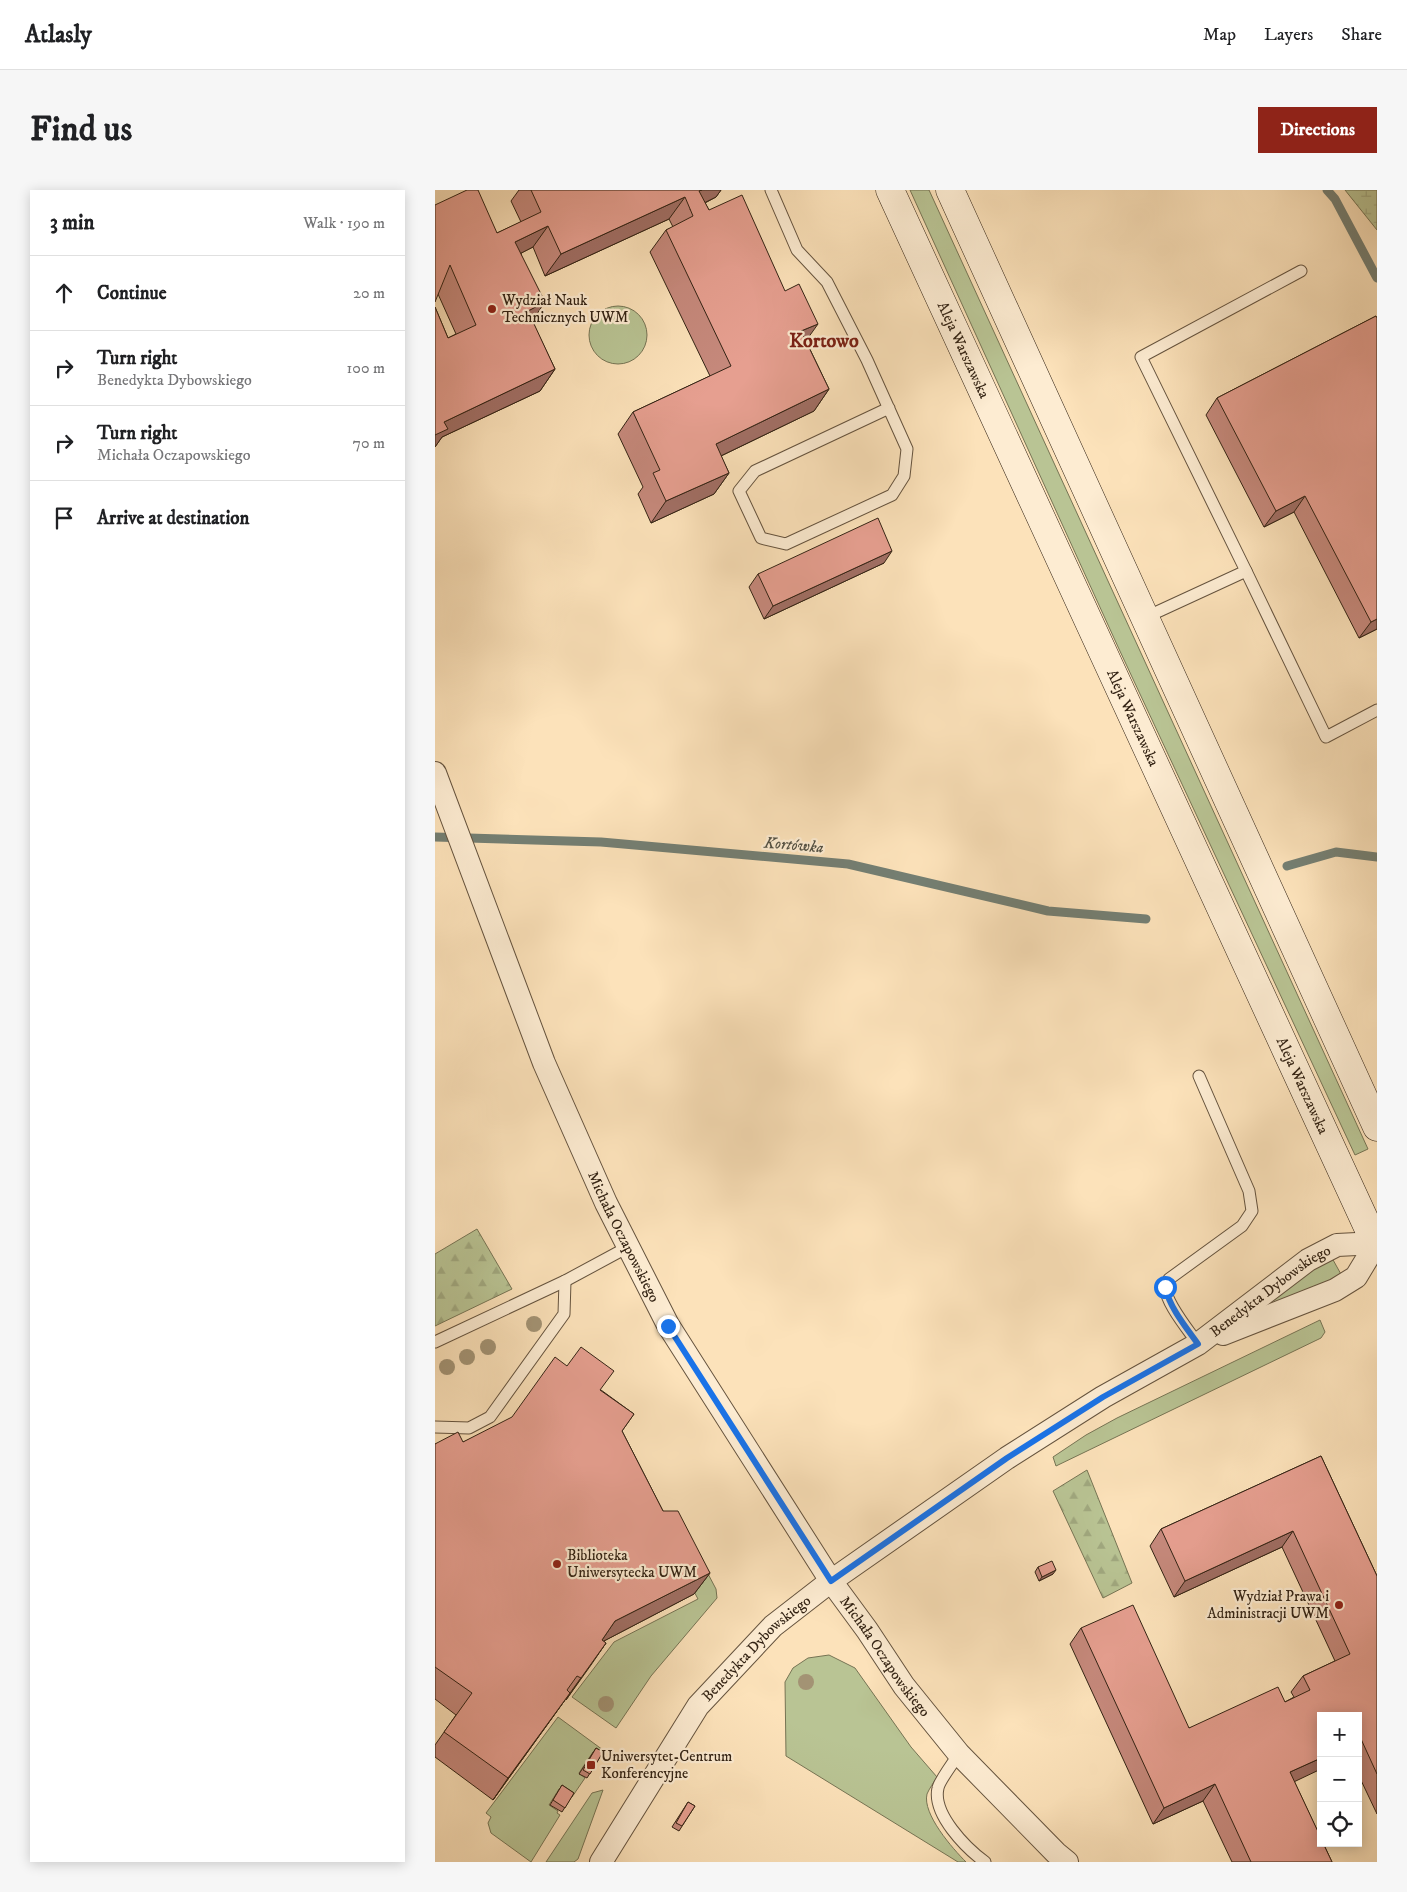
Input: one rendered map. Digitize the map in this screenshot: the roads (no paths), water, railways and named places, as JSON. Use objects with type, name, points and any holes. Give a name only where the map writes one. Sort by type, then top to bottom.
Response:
[{"type":"main road","name":"Aleja Warszawska","points":[[890,190],[1377,1245]]},
{"type":"main road","points":[[949,190],[1377,1126]]},
{"type":"street","name":"Michała Oczapowskiego","points":[[435,773],[544,1063],[606,1203],[668,1326],[831,1581],[867,1630],[904,1686],[959,1754],[1067,1862]]},
{"type":"street","name":"Benedykta Dybowskiego","points":[[1198,1344],[1308,1260],[1337,1245],[1377,1245]]},
{"type":"street","name":"Benedykta Dybowskiego","points":[[601,1862],[698,1706],[773,1626],[831,1581],[1007,1458],[1103,1397],[1198,1344],[1335,1290],[1356,1277],[1377,1245]]},
{"type":"lane","points":[[771,190],[797,250],[827,282],[867,360],[889,408],[907,449],[904,476],[892,495],[786,544],[761,538],[739,491],[755,471],[889,408]]},
{"type":"lane","points":[[1301,271],[1141,357],[1247,571],[1326,737],[1377,710]]},
{"type":"lane","points":[[1144,618],[1247,571]]},
{"type":"lane","points":[[1198,1344],[1177,1314],[1165,1287],[1169,1278],[1242,1226],[1252,1211],[1249,1191],[1199,1076]]},
{"type":"lane","points":[[435,1342],[565,1281],[628,1247]]},
{"type":"lane","points":[[435,1427],[469,1428],[491,1417],[564,1314],[565,1281]]},
{"type":"lane","points":[[959,1754],[938,1788],[939,1809],[950,1828],[985,1862]]},
{"type":"waterway","points":[[1327,190],[1335,199],[1377,278]]},
{"type":"waterway","name":"Kortówka","points":[[435,837],[601,842],[848,864],[1048,911],[1146,919]]},
{"type":"waterway","name":"Kortówka","points":[[1287,866],[1336,852],[1377,857]]},
{"type":"place","name":"Wydział Nauk Technicznych UWM","points":[[492,309]]},
{"type":"place","name":"Biblioteka Uniwersytecka UWM","points":[[557,1564]]},
{"type":"place","name":"Wydział Prawa i Administracji UWM","points":[[1339,1605]]},
{"type":"place","name":"Uniwersytet-Centrum Konferencyjne","points":[[591,1765]]},
{"type":"district","name":"Kortowo","points":[[824,340]]}]
